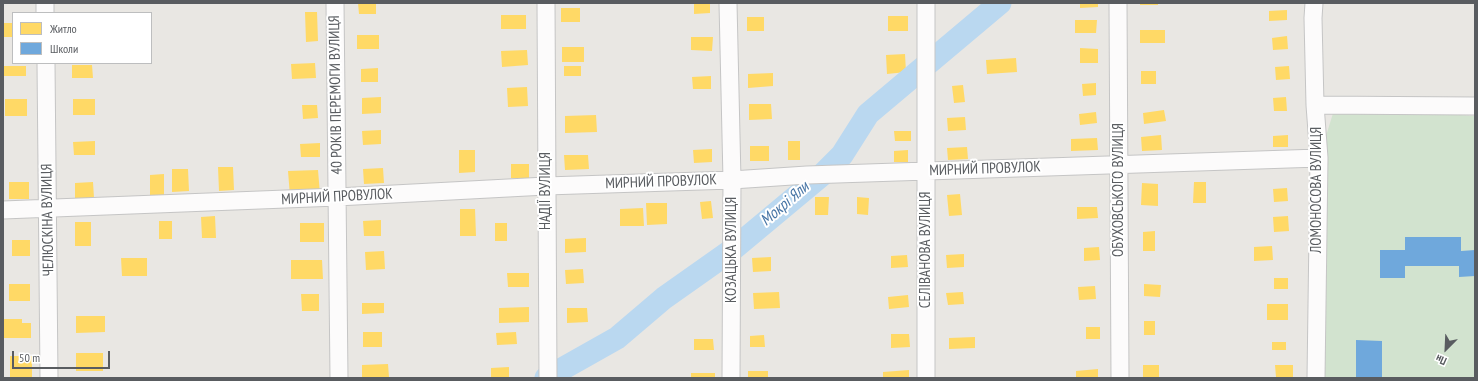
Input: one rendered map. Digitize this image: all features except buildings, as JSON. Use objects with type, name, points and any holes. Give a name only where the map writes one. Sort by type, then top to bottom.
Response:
[{"type":"street","name":"40 РОКІВ ПЕРЕМОГИ ВУЛИЦЯ","points":[[335,3],[339,378]]},
{"type":"street","name":"НАДІЇ ВУЛИЦЯ","points":[[546,3],[548,378]]},
{"type":"street","name":"КОЗАЦЬКА ВУЛИЦЯ","points":[[728,3],[732,180],[731,378]]},
{"type":"street","name":"СЕЛІВАНОВА ВУЛИЦЯ","points":[[926,3],[926,378]]},
{"type":"street","name":"ОБУХОВСЬКОГО ВУЛИЦЯ","points":[[1118,3],[1120,378]]},
{"type":"street","name":"ЛОМОНОСОВА ВУЛИЦЯ","points":[[1314,3],[1315,105],[1319,158],[1316,378]]},
{"type":"street","name":"ЧЕЛЮСКІНА ВУЛИЦЯ","points":[[46,64],[49,378]]},
{"type":"street","points":[[1315,105],[1475,106]]},
{"type":"street","name":"МИРНИЙ ПРОВУЛОК","points":[[3,210],[337,197],[546,186],[732,180],[807,175],[1319,158]]},
{"type":"green space","points":[[1335,107],[1475,116],[1475,378],[1316,378],[1319,158]]},
{"type":"waterway","name":"Мокрі Яли","points":[[546,378],[617,338],[664,298],[732,250],[822,175],[842,155],[868,114],[1000,3]]}]
